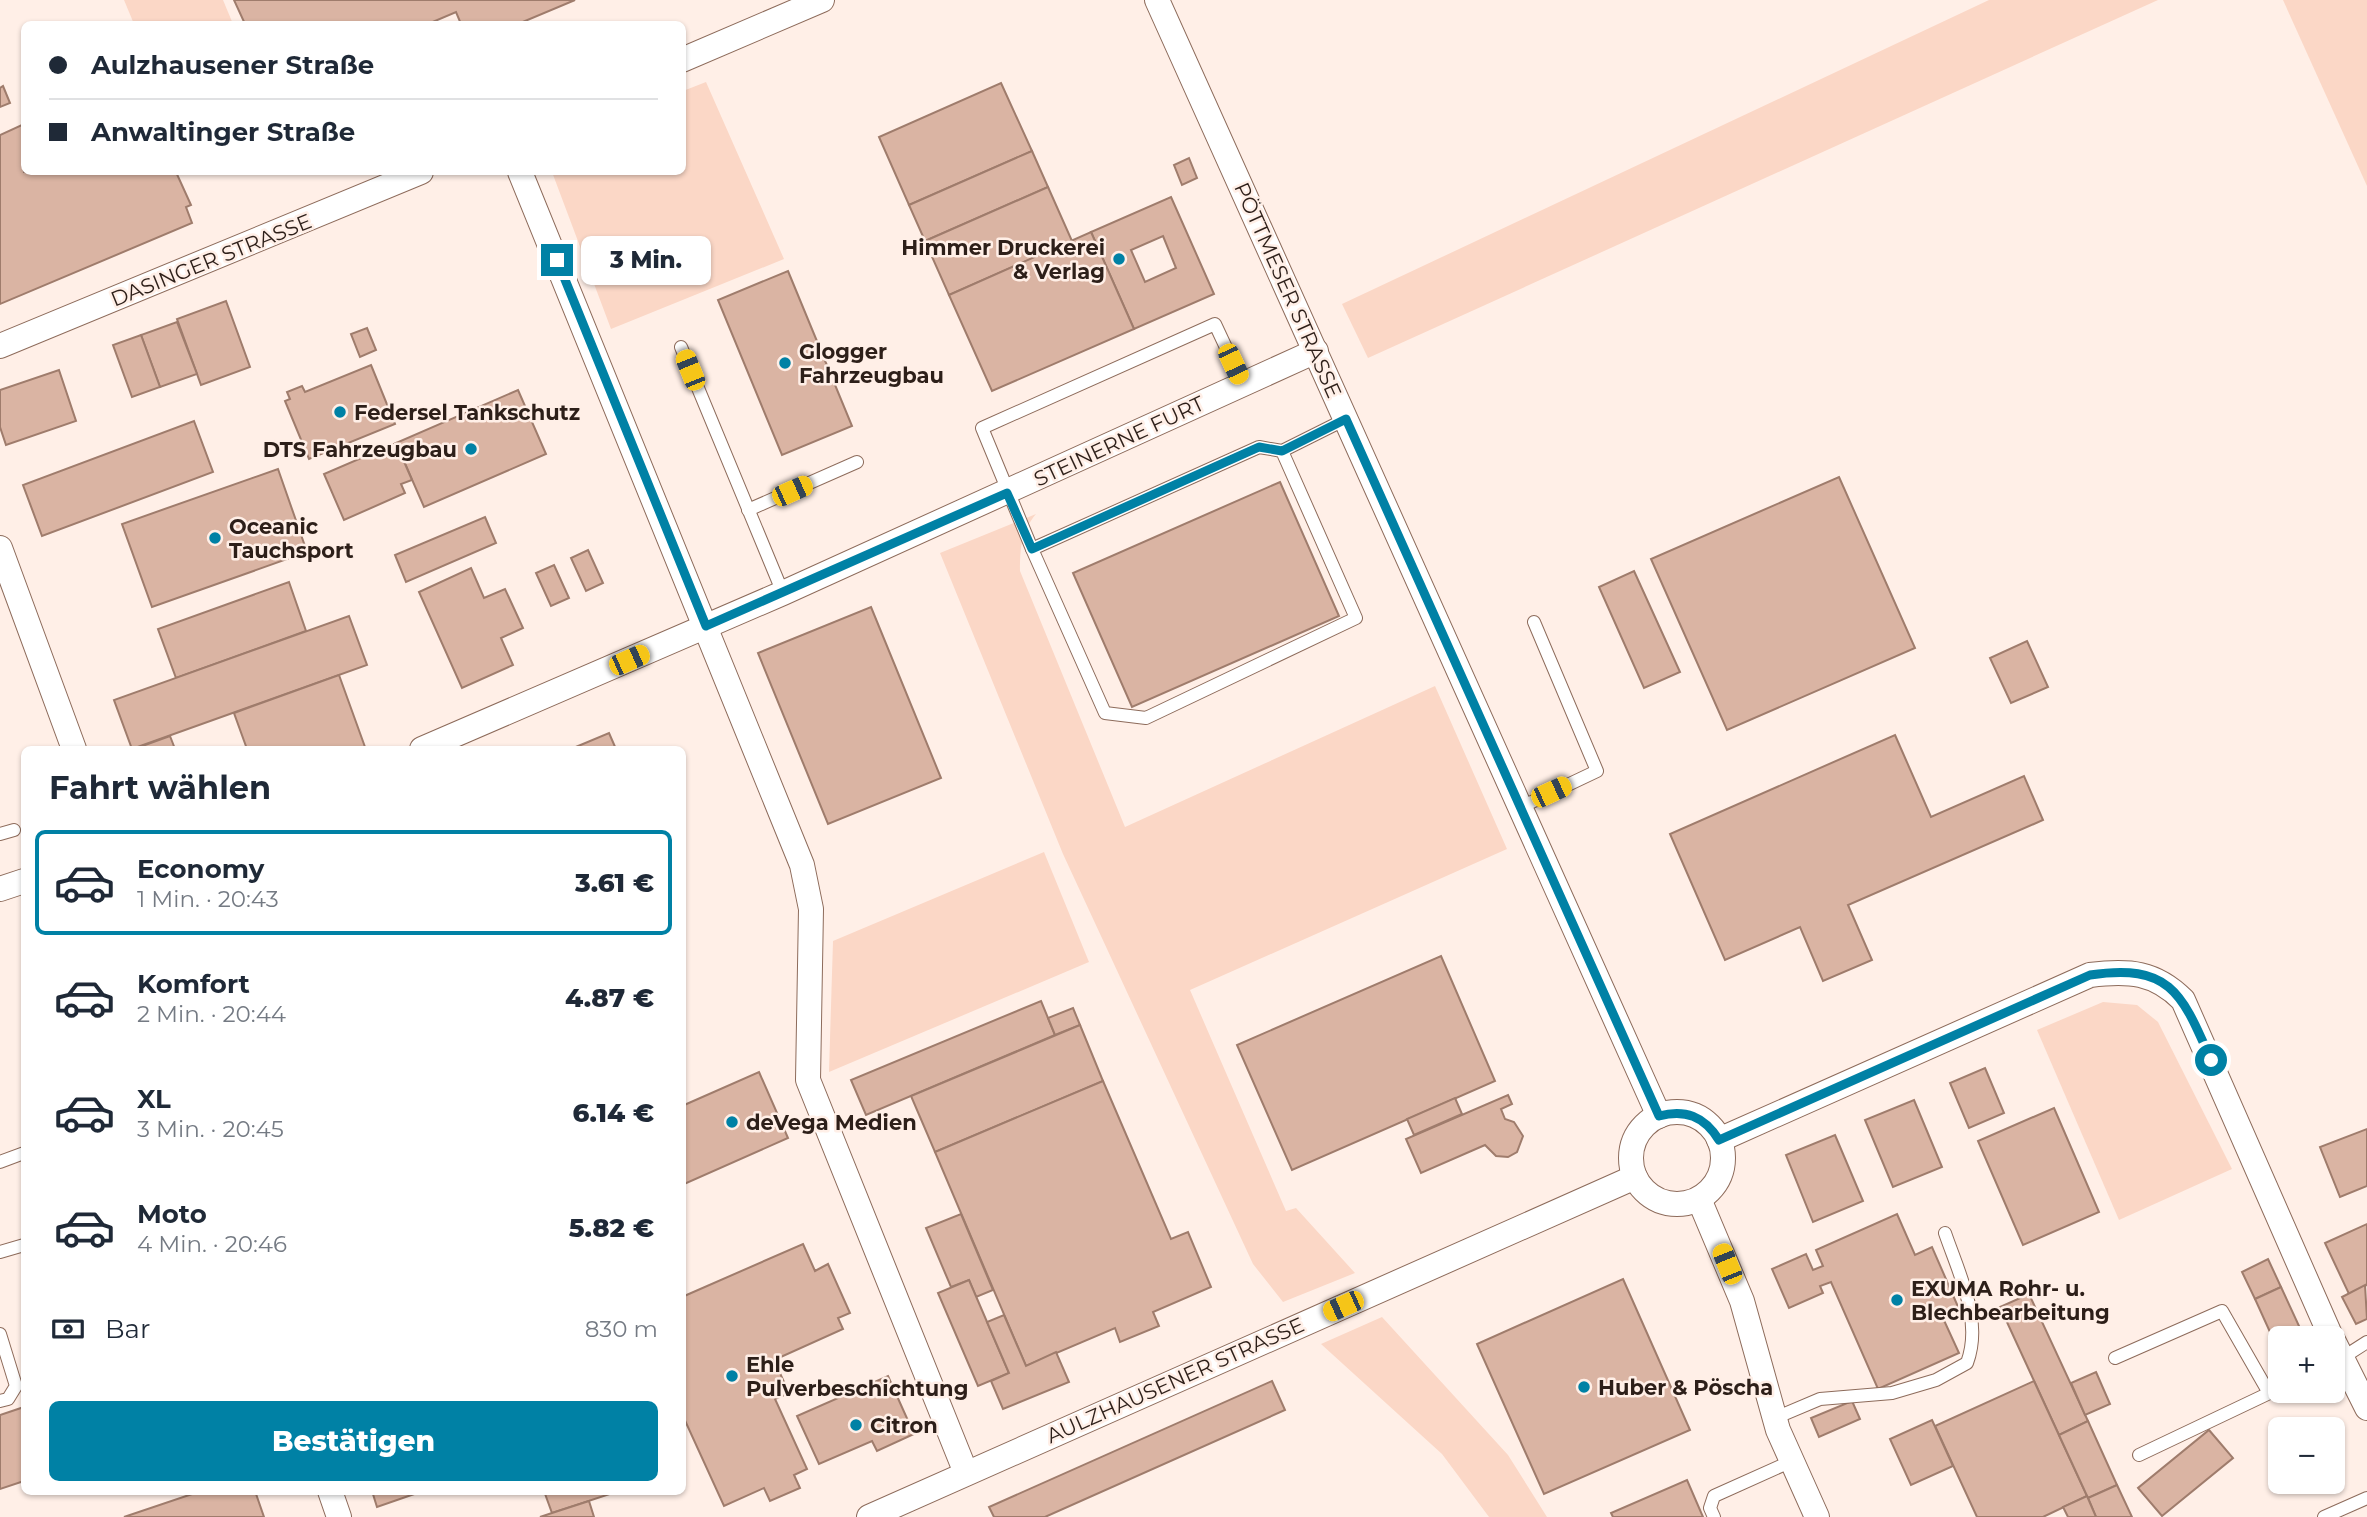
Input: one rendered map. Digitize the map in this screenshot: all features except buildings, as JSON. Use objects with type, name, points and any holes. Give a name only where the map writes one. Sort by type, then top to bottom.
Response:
[{"type":"street","points":[[686,58],[822,0]]},
{"type":"street","name":"PÖTTMESER STRASSE","points":[[1157,0],[1659,1116]]},
{"type":"street","name":"DASINGER STRASSE","points":[[0,346],[414,175]]},
{"type":"street","points":[[521,175],[802,865],[811,909],[808,1080],[967,1473]]},
{"type":"street","name":"STEINERNE FURT","points":[[429,746],[783,593],[1316,351]]},
{"type":"street","points":[[0,548],[73,746]]},
{"type":"street","points":[[0,889],[21,882]]},
{"type":"street","points":[[1719,1140],[2090,975],[2117,971],[2148,975],[2168,986],[2183,1000],[2325,1326]]},
{"type":"street","points":[[1687,1113],[1712,1128],[1719,1140],[1722,1167],[1710,1191],[1699,1199],[1687,1203],[1662,1202],[1642,1188],[1635,1177],[1631,1163],[1637,1135],[1659,1116],[1687,1113]]},
{"type":"street","name":"AULZHAUSENER STRASSE","points":[[869,1517],[1635,1177]]},
{"type":"street","points":[[1699,1199],[1742,1301],[1775,1418],[1816,1517]]},
{"type":"street","points":[[2345,1368],[2367,1408]]},
{"type":"street","points":[[331,1495],[339,1517]]},
{"type":"lane","points":[[1243,384],[1214,324],[982,428],[1007,493],[1105,713],[1146,718],[1356,618],[1282,451]]},
{"type":"lane","points":[[681,347],[783,593]]},
{"type":"lane","points":[[1032,549],[1259,447],[1282,451],[1346,419]]},
{"type":"lane","points":[[748,510],[858,462]]},
{"type":"lane","points":[[1519,808],[1597,771],[1534,622]]},
{"type":"lane","points":[[0,834],[14,830]]},
{"type":"lane","points":[[0,1162],[21,1154]]},
{"type":"lane","points":[[1775,1418],[1821,1399],[1892,1393],[1936,1380],[1968,1363],[1974,1344],[1971,1310],[1945,1233]]},
{"type":"lane","points":[[0,1252],[21,1246]]},
{"type":"lane","points":[[2115,1358],[2222,1311],[2268,1380]]},
{"type":"lane","points":[[0,1334],[16,1385],[8,1399],[0,1401]]},
{"type":"lane","points":[[2345,1348],[2367,1342]]},
{"type":"lane","points":[[2139,1455],[2268,1393]]},
{"type":"lane","points":[[1714,1517],[1710,1508],[1714,1496],[1792,1461]]},
{"type":"lane","points":[[2324,1517],[2367,1498]]},
{"type":"shaded area","points":[[124,0],[223,0],[232,21],[133,21]]},
{"type":"shaded area","points":[[1989,0],[2158,0],[1368,358],[1342,304]]},
{"type":"shaded area","points":[[2283,0],[2367,0],[2367,186]]},
{"type":"shaded area","points":[[706,82],[784,259],[611,329],[553,175],[686,175],[686,90]]},
{"type":"shaded area","points":[[1036,514],[1022,541],[1020,571],[1125,827],[1435,686],[1507,849],[1190,990],[1286,1211],[1296,1208],[1355,1273],[1283,1302],[1253,1264],[1063,854],[940,553]]},
{"type":"shaded area","points":[[1044,852],[1089,962],[829,1072],[833,941]]},
{"type":"shaded area","points":[[2103,1002],[2137,1005],[2158,1022],[2232,1169],[2119,1220],[2037,1030]]},
{"type":"shaded area","points":[[1382,1317],[1508,1455],[1547,1517],[1489,1517],[1442,1454],[1321,1344]]},
{"type":"place","name":"Himmer Druckerei & Verlag","points":[[1119,259]]},
{"type":"place","name":"Glogger Fahrzeugbau","points":[[785,363]]},
{"type":"place","name":"Federsel Tankschutz","points":[[340,412]]},
{"type":"place","name":"DTS Fahrzeugbau","points":[[471,449]]},
{"type":"place","name":"Oceanic Tauchsport","points":[[215,538]]},
{"type":"place","name":"deVega Medien","points":[[732,1122]]},
{"type":"place","name":"EXUMA Rohr- u. Blechbearbeitung","points":[[1897,1300]]},
{"type":"place","name":"Ehle Pulverbeschichtung","points":[[732,1376]]},
{"type":"place","name":"Huber & Pöscha","points":[[1584,1387]]},
{"type":"place","name":"Citron","points":[[856,1425]]},
{"type":"route","points":[[557,260],[706,626],[1007,493],[1032,549],[1259,447],[1282,451],[1346,419],[1533,841],[1659,1116],[1687,1113],[1712,1128],[1719,1140],[2090,975],[2117,971],[2134,971],[2148,975],[2168,986],[2183,1000],[2211,1060]]}]
